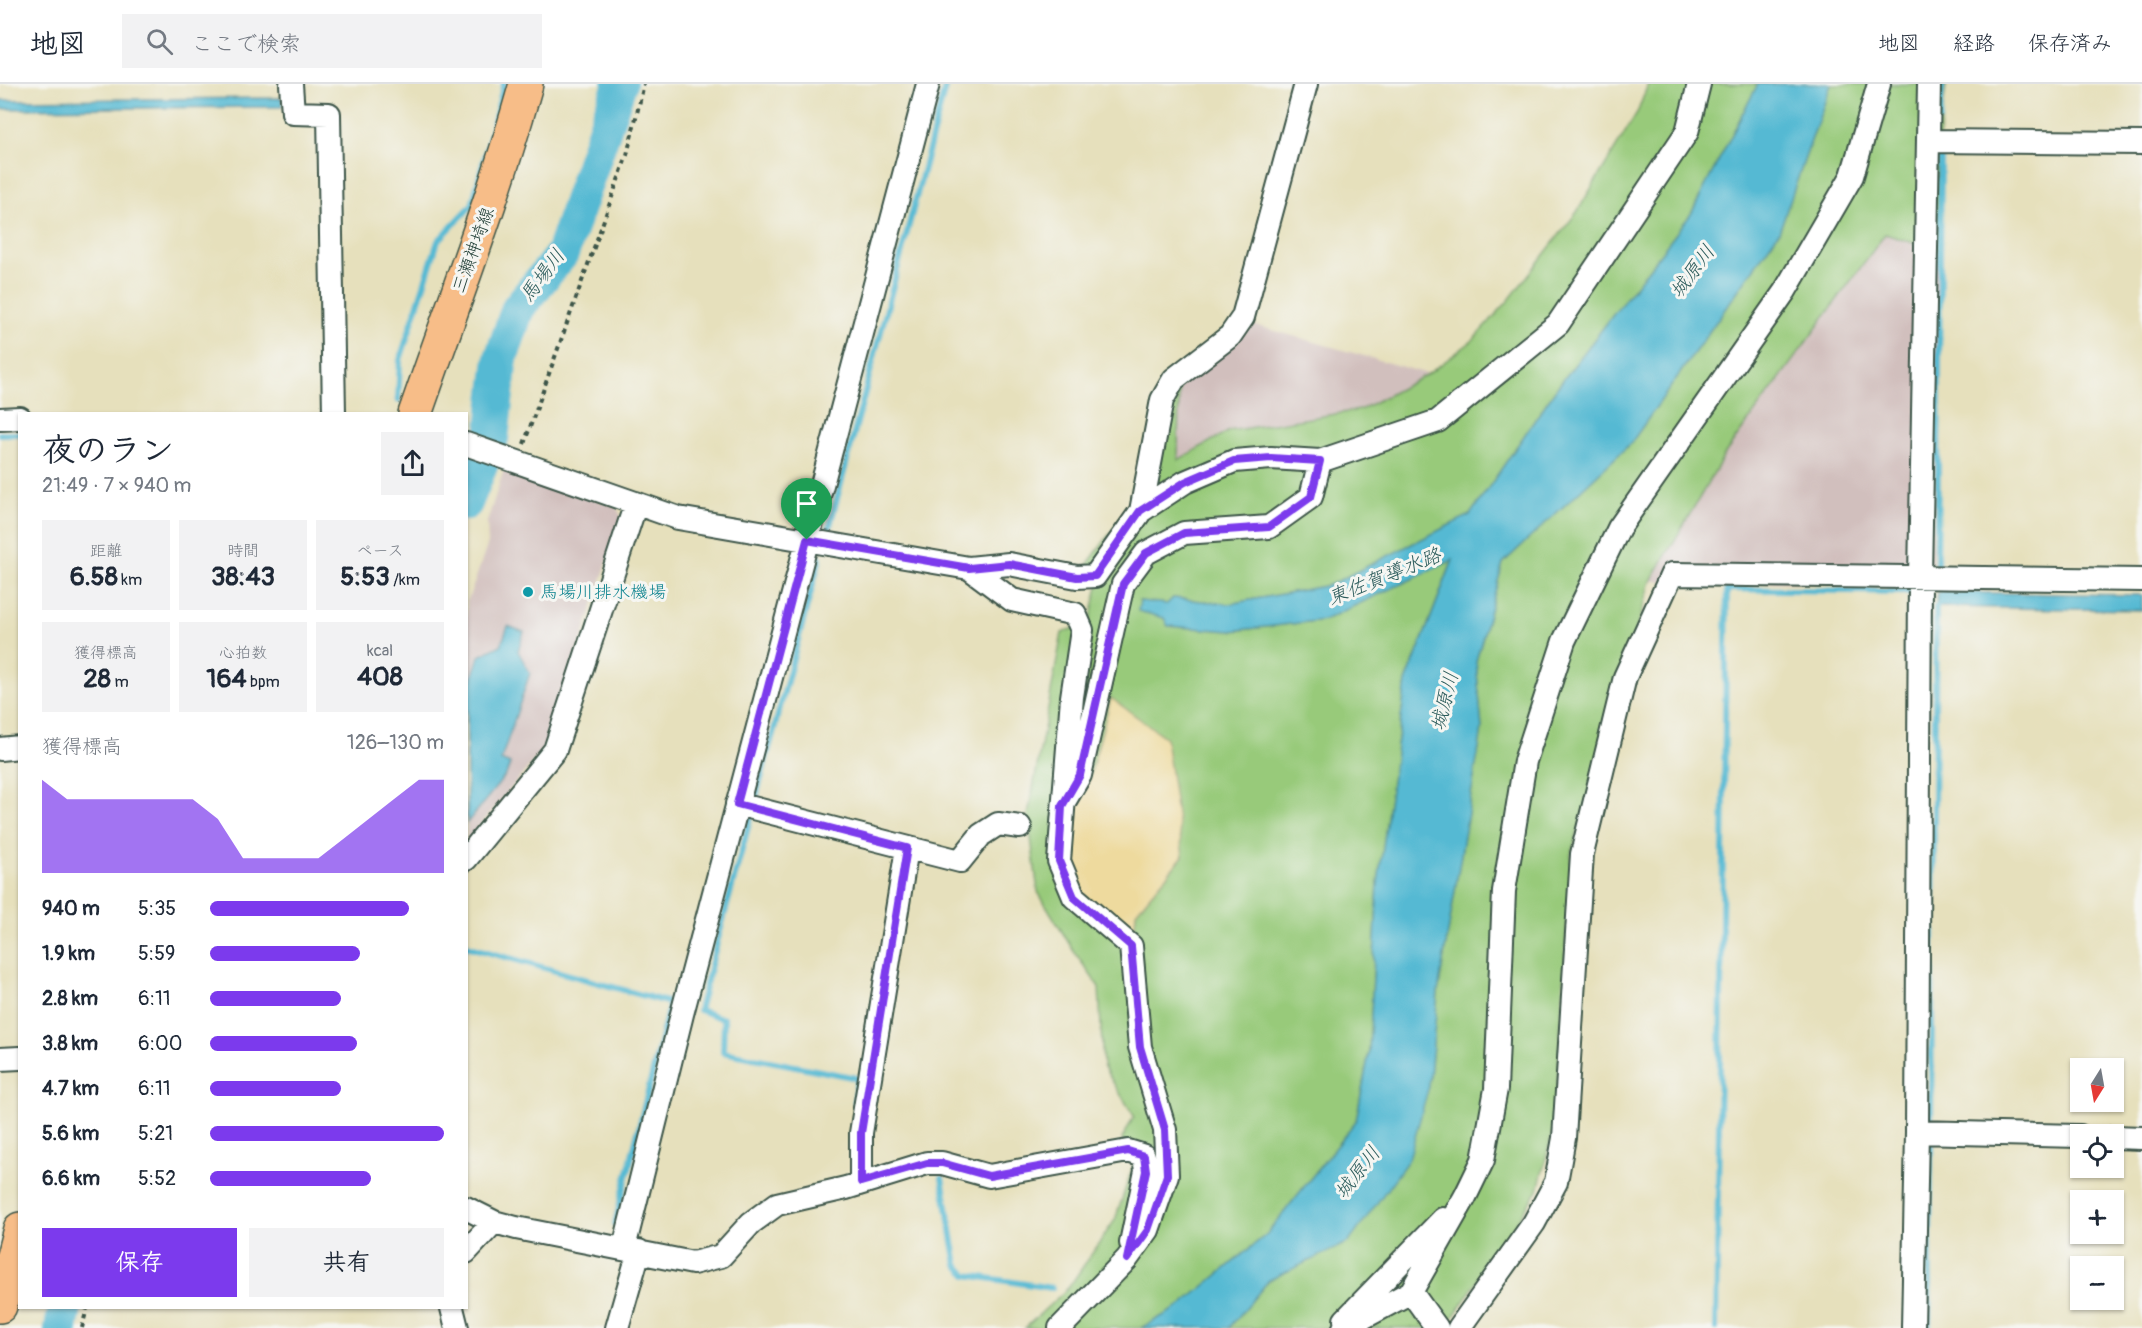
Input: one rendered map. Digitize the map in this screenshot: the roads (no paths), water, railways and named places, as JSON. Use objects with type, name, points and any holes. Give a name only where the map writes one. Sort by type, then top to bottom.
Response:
[{"type":"main road","name":"三瀬神埼線","points":[[417,412],[501,168],[526,84]]},
{"type":"main road","points":[[0,1305],[18,1237]]},
{"type":"street","points":[[291,84],[293,113],[329,114],[334,412]]},
{"type":"street","points":[[617,1328],[631,1250],[682,1014],[928,84]]},
{"type":"street","points":[[1140,511],[1162,400],[1174,379],[1230,336],[1243,317],[1306,84]]},
{"type":"street","points":[[468,445],[678,518],[969,568],[1009,564],[1077,577],[1095,576],[1140,511],[1185,482],[1234,461],[1271,458],[1320,461],[1438,421],[1558,324],[1687,132],[1699,84]]},
{"type":"street","points":[[1344,1328],[1411,1292],[1465,1197],[1483,1160],[1496,1089],[1504,891],[1524,761],[1564,641],[1619,528],[1785,291],[1852,176],[1879,84]]},
{"type":"street","points":[[1913,1328],[1917,1132],[1920,577],[1929,84]]},
{"type":"street","points":[[1929,141],[2142,143]]},
{"type":"street","points":[[0,418],[18,418]]},
{"type":"street","points":[[1062,806],[1080,775],[1123,584],[1146,553],[1184,533],[1269,527],[1311,497],[1320,461]]},
{"type":"street","points":[[468,857],[555,750],[636,504]]},
{"type":"street","points":[[969,568],[1012,600],[1075,614],[1082,630],[1072,698],[1059,861],[1074,897],[1131,946],[1140,1047],[1165,1130],[1167,1175],[1148,1230],[1127,1259],[1060,1328]]},
{"type":"street","points":[[1459,1328],[1534,1222],[1556,1182],[1564,1138],[1582,854],[1625,677],[1672,574],[2142,580]]},
{"type":"street","points":[[0,748],[18,747]]},
{"type":"street","points":[[737,804],[960,861],[981,835],[998,824],[1020,827]]},
{"type":"street","points":[[861,1182],[861,1133],[907,848]]},
{"type":"street","points":[[0,1059],[18,1058]]},
{"type":"street","points":[[1917,1132],[2070,1136]]},
{"type":"street","points":[[2124,1137],[2142,1138]]},
{"type":"street","points":[[468,1209],[495,1222],[516,1228],[693,1263],[721,1256],[751,1223],[777,1204],[846,1188],[927,1163],[942,1163],[989,1176],[1128,1151],[1144,1156],[1146,1171],[1127,1259]]},
{"type":"street","points":[[1336,1328],[1465,1197]]},
{"type":"street","points":[[468,1249],[495,1222]]},
{"type":"street","points":[[1411,1292],[1437,1328]]},
{"type":"street","points":[[452,1309],[457,1328]]},
{"type":"water","points":[[1758,84],[1831,84],[1779,232],[1631,443],[1503,563],[1476,661],[1482,729],[1438,992],[1429,1086],[1409,1159],[1349,1242],[1269,1280],[1229,1328],[1141,1328],[1179,1307],[1267,1234],[1356,1121],[1369,1053],[1378,883],[1406,682],[1453,560],[1324,620],[1231,631],[1168,626],[1164,618],[1138,611],[1140,601],[1167,604],[1173,598],[1229,604],[1330,585],[1470,515],[1556,389],[1691,214]]},
{"type":"water","points":[[282,98],[282,107],[0,109],[0,100]]},
{"type":"water","points":[[1937,592],[2142,595],[2142,610],[1936,607]]},
{"type":"water","points":[[508,626],[524,632],[518,651],[530,673],[501,760],[510,764],[506,775],[468,822],[468,691],[479,656],[501,645]]},
{"type":"waterway","points":[[398,400],[400,360],[438,241],[472,205],[504,84]]},
{"type":"waterway","name":"馬場川","points":[[468,498],[492,438],[501,358],[518,308],[562,254],[620,84]]},
{"type":"waterway","points":[[829,529],[946,84]]},
{"type":"waterway","points":[[1940,119],[1942,84]]},
{"type":"waterway","points":[[1937,566],[1941,158]]},
{"type":"waterway","points":[[0,434],[18,434]]},
{"type":"waterway","points":[[820,558],[699,1010],[724,1019],[723,1052],[857,1078],[855,1101]]},
{"type":"waterway","points":[[1716,1328],[1727,589],[1910,592]]},
{"type":"waterway","points":[[1931,1119],[1936,607]]},
{"type":"waterway","points":[[468,947],[670,1003],[615,1224]]},
{"type":"waterway","points":[[1929,1328],[1931,1143]]},
{"type":"waterway","points":[[942,1178],[957,1265],[967,1275],[1052,1288]]},
{"type":"waterway","name":"馬場川","points":[[61,1328],[65,1309]]},
{"type":"place","name":"馬場川排水機場","points":[[528,592]]},
{"type":"water label","name":"城原川","points":[[1692,271]]},
{"type":"water label","name":"東佐賀導水路","points":[[1384,576]]},
{"type":"water label","name":"城原川","points":[[1444,701]]},
{"type":"water label","name":"城原川","points":[[1357,1172]]}]
